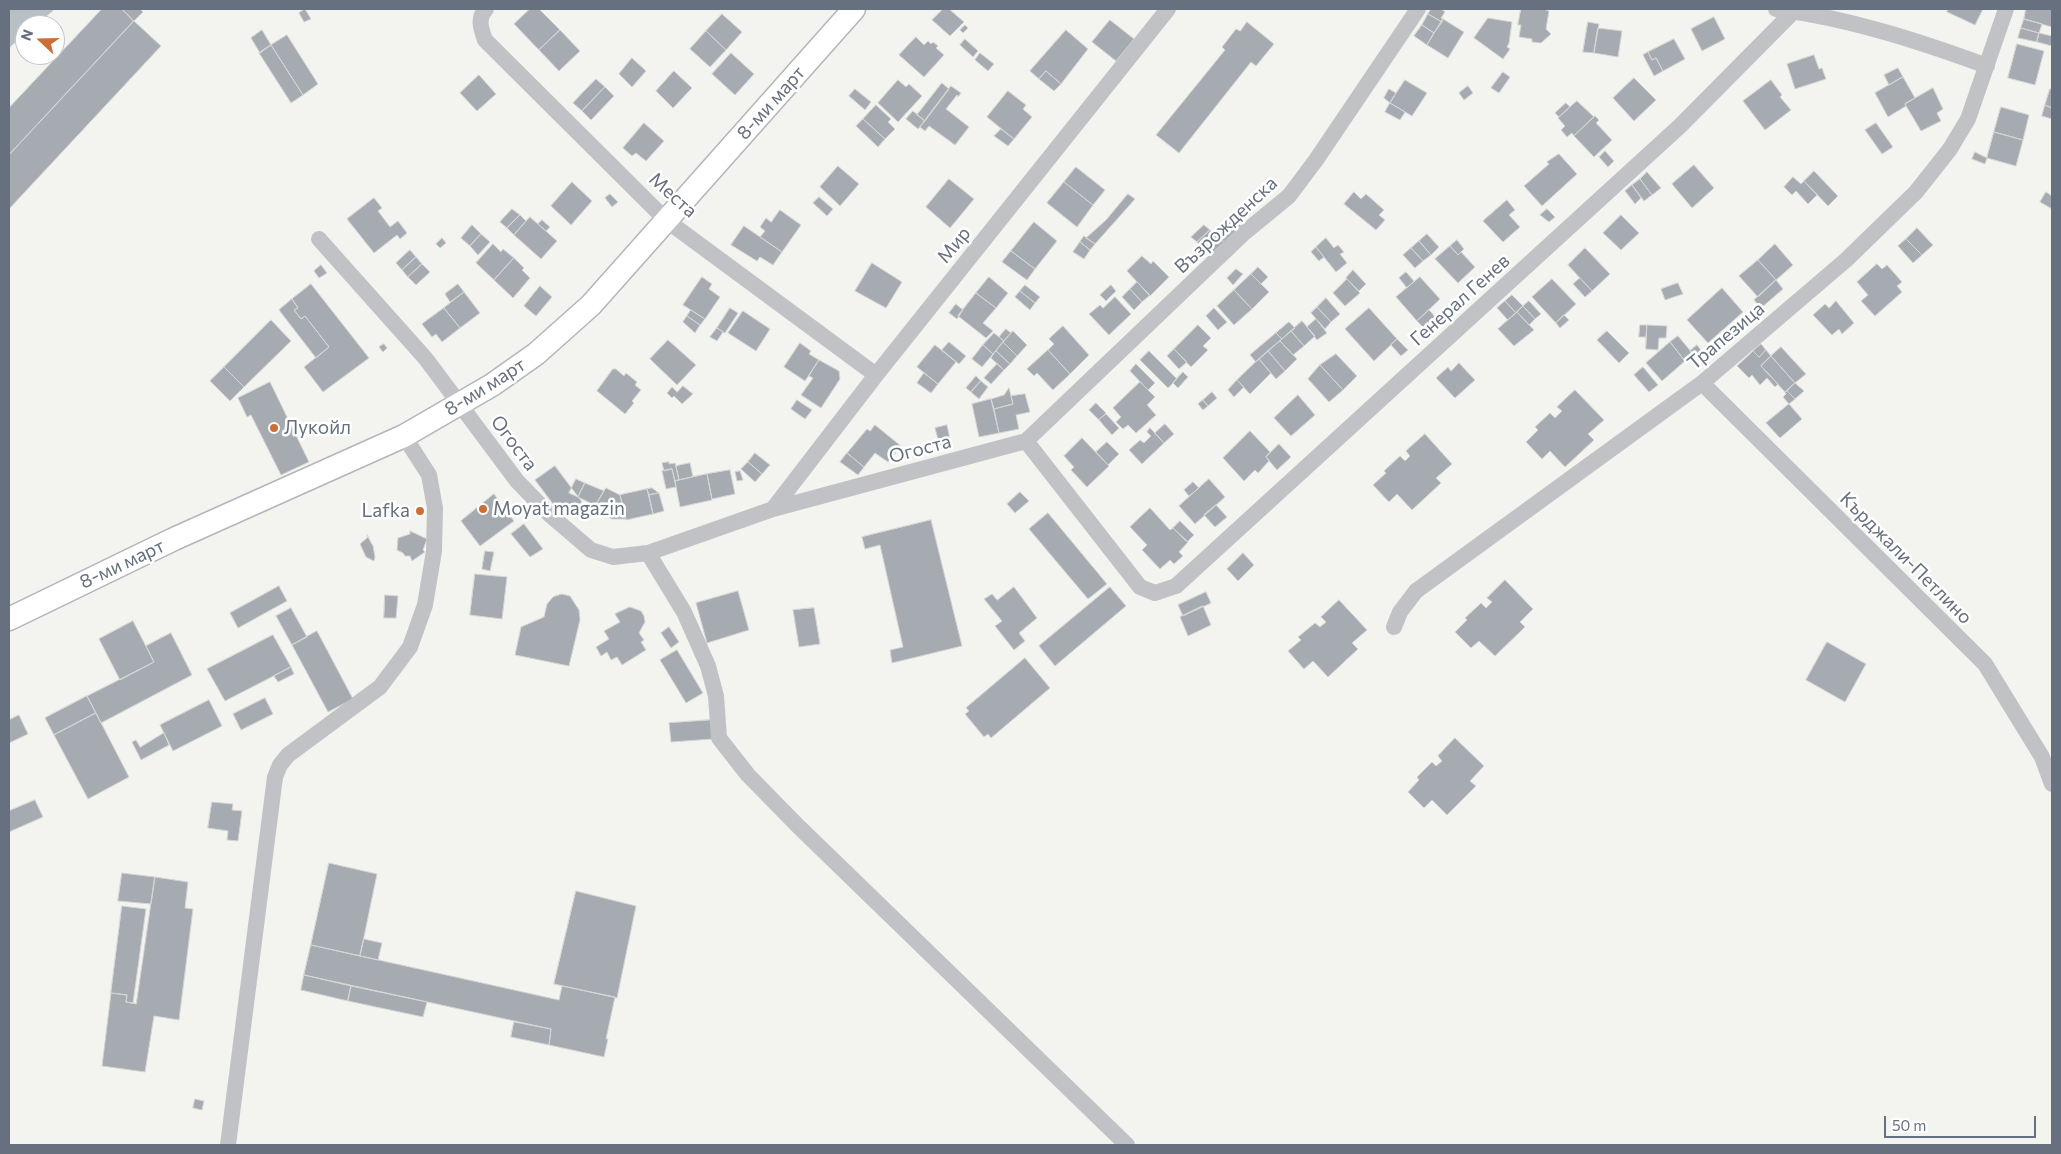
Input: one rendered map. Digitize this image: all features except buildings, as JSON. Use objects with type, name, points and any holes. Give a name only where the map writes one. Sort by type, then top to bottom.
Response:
[{"type":"main road","name":"8-ми март","points":[[9,619],[174,539],[404,436],[492,386],[536,354],[592,305],[854,9]]},
{"type":"street","name":"Мир","points":[[773,509],[876,374],[1168,9]]},
{"type":"street","name":"Възрожденска","points":[[1026,441],[1244,233],[1289,196],[1316,160],[1418,9]]},
{"type":"street","points":[[1776,9],[1794,11],[1865,27],[1933,46],[1987,66]]},
{"type":"street","name":"Трапезица","points":[[1394,627],[1400,612],[1416,591],[1702,383],[1846,260],[1916,192],[1950,150],[1968,120],[2006,9]]},
{"type":"street","name":"Места","points":[[484,11],[480,25],[485,40],[666,220],[876,374]]},
{"type":"street","name":"Генерал Генев","points":[[1026,441],[1140,587],[1155,592],[1176,586],[1680,126],[1794,11]]},
{"type":"street","name":"Огоста","points":[[319,239],[426,359],[517,482],[591,550],[612,557],[648,553],[773,509],[1026,441]]},
{"type":"street","name":"Кърджали-Петлино","points":[[1702,383],[1985,664],[2042,757],[2052,784]]},
{"type":"street","points":[[231,1145],[275,777],[280,765],[288,755],[380,687],[410,647],[425,605],[434,551],[435,508],[429,475],[404,436]]},
{"type":"street","points":[[648,553],[684,612],[708,666],[716,696],[719,738],[748,774],[798,826],[1127,1145]]},
{"type":"shaded area","points":[[9,9],[55,9],[48,15],[15,15],[15,43],[9,48]]},
{"type":"place","name":"Лукойл","points":[[274,428]]},
{"type":"place","name":"Moyat magazin","points":[[483,509]]},
{"type":"place","name":"Lafka","points":[[420,511]]}]
